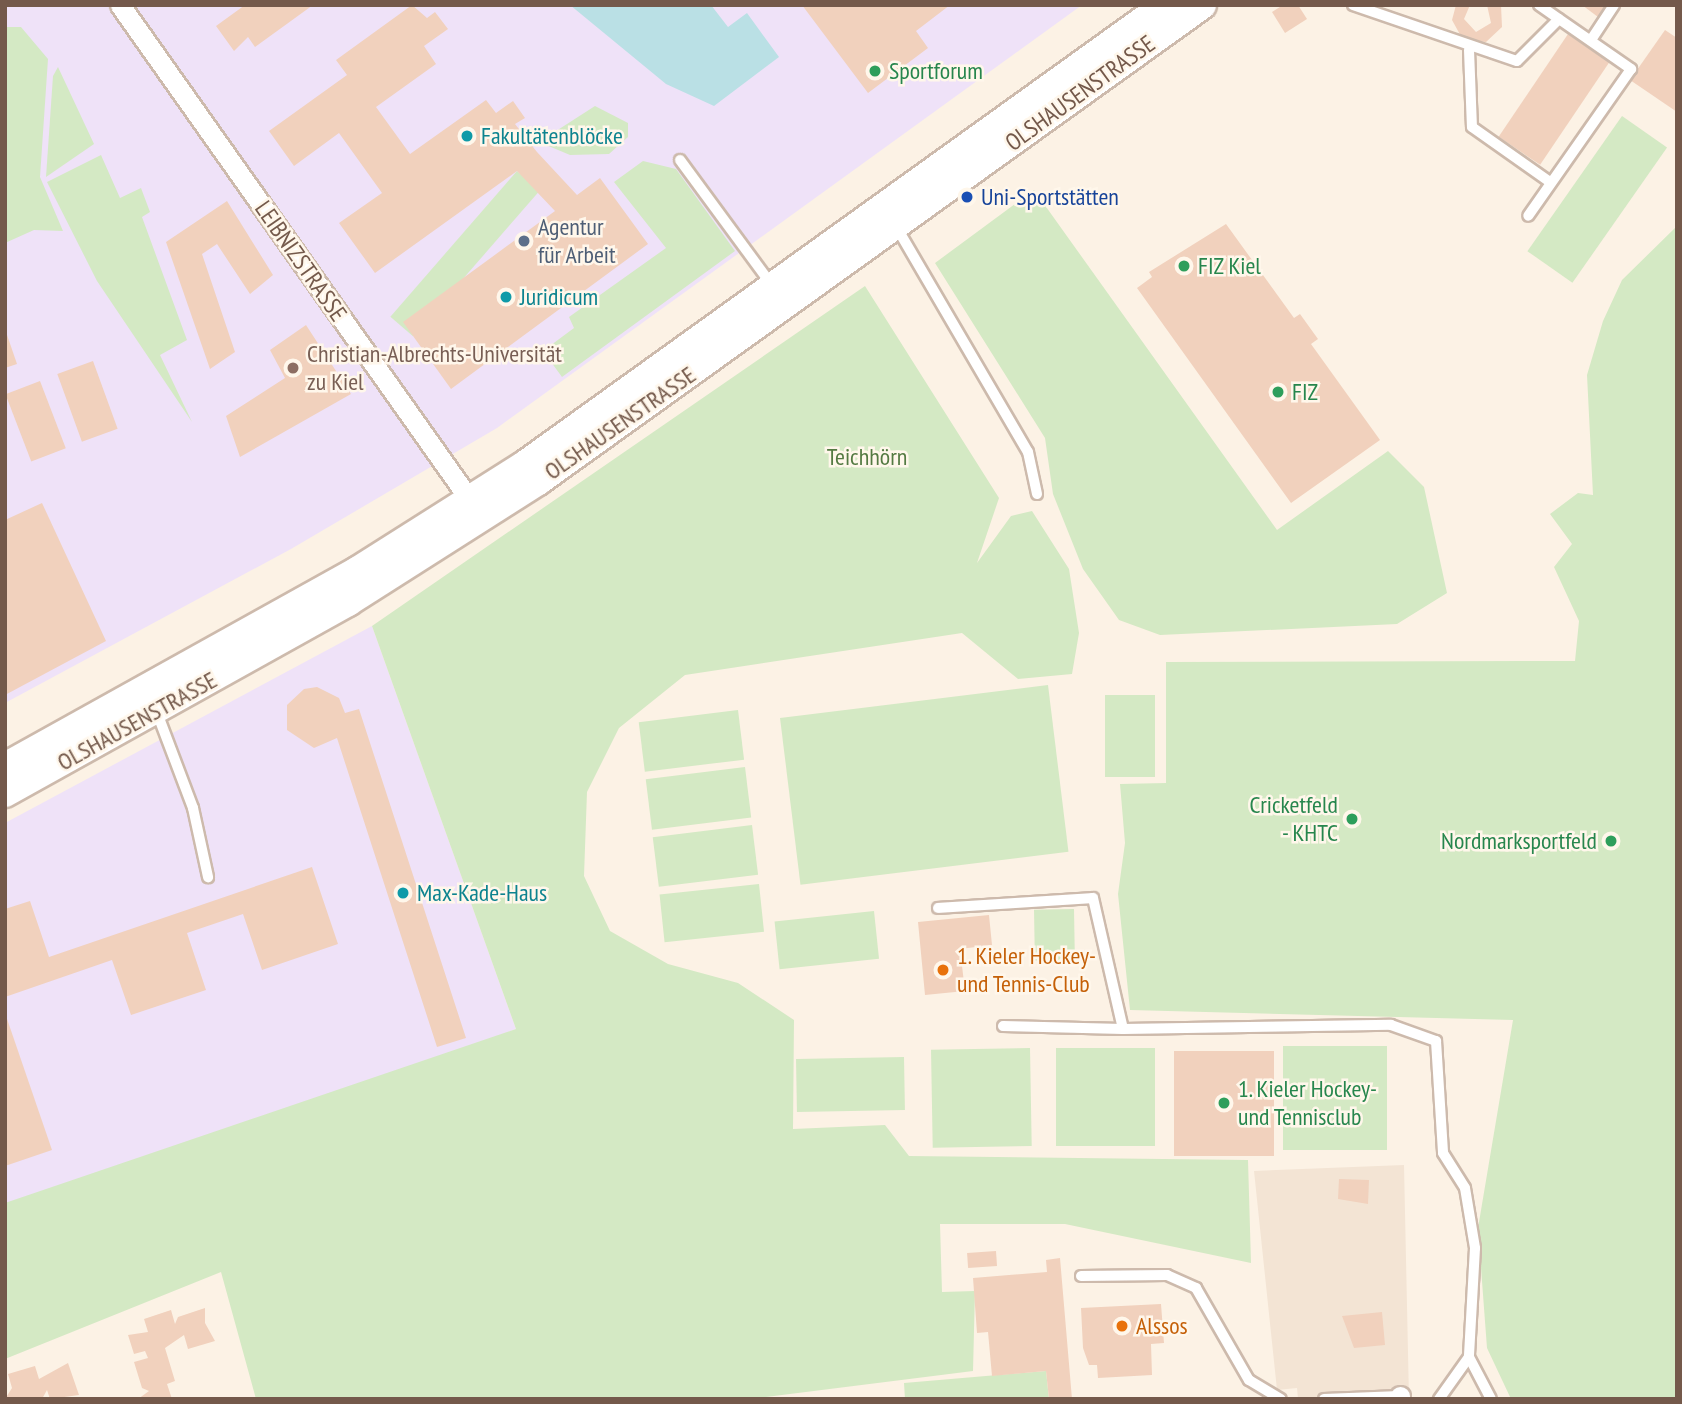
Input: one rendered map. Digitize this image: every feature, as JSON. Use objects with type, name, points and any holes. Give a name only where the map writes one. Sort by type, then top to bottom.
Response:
[{"type":"street","name":"LEIBNIZSTRASSE","points":[[120,5],[476,508]]},
{"type":"street","name":"OLSHAUSENSTRASSE","points":[[476,508],[1165,5]]},
{"type":"street","name":"OLSHAUSENSTRASSE","points":[[5,793],[151,702],[476,508],[897,228],[1202,5]]},
{"type":"street","name":"OLSHAUSENSTRASSE","points":[[5,767],[151,702]]},
{"type":"lane","points":[[1353,5],[1469,50],[1517,61],[1559,19]]},
{"type":"lane","points":[[1528,216],[1630,69],[1539,5]]},
{"type":"lane","points":[[1591,40],[1615,5]]},
{"type":"lane","points":[[1469,50],[1472,127],[1550,182]]},
{"type":"lane","points":[[680,160],[775,290]]},
{"type":"lane","points":[[897,228],[1028,452],[1037,494]]},
{"type":"lane","points":[[151,702],[193,808],[208,877]]},
{"type":"lane","points":[[938,908],[1093,898],[1123,1029]]},
{"type":"lane","points":[[1003,1026],[1123,1029],[1391,1025],[1436,1041],[1443,1153],[1465,1188],[1472,1216],[1469,1357],[1491,1399]]},
{"type":"lane","points":[[1081,1276],[1167,1275],[1196,1288],[1250,1380],[1281,1399]]},
{"type":"lane","points":[[1438,1399],[1469,1357]]},
{"type":"lane","points":[[1324,1399],[1400,1398]]},
{"type":"shaded area","name":"Christian-Albrechts-Universität zu Kiel","points":[[5,5],[1082,5],[497,428],[291,549],[5,703]]},
{"type":"shaded area","points":[[372,626],[516,1029],[476,1044],[5,1359],[5,823]]},
{"type":"shaded area","points":[[1404,1165],[1409,1399],[1298,1399],[1297,1388],[1277,1390],[1254,1171]]},
{"type":"green space","points":[[5,27],[21,27],[48,59],[40,177],[63,231],[34,230],[5,243]]},
{"type":"green space","points":[[58,67],[94,144],[46,177],[53,76]]},
{"type":"green space","points":[[595,106],[628,123],[628,137],[609,154],[570,155],[539,142]]},
{"type":"green space","points":[[1622,116],[1667,148],[1572,283],[1527,251]]},
{"type":"green space","points":[[101,155],[120,198],[141,188],[150,212],[142,217],[187,340],[160,355],[192,422],[97,281],[47,182]]},
{"type":"green space","points":[[643,161],[676,169],[735,251],[562,377],[543,351],[574,328],[569,317],[666,248],[614,182]]},
{"type":"green space","points":[[517,171],[540,191],[413,336],[390,317]]},
{"type":"green space","points":[[1034,190],[1277,530],[1388,451],[1424,487],[1447,593],[1397,624],[1160,635],[1119,620],[1083,569],[1053,494],[1045,438],[935,263]]},
{"type":"green space","points":[[1677,226],[1677,1399],[1511,1399],[1487,1348],[1478,1228],[1513,1020],[1130,1010],[1118,894],[1125,843],[1120,784],[1166,783],[1166,662],[1575,661],[1579,621],[1554,567],[1572,544],[1550,514],[1578,493],[1593,495],[1587,375],[1603,321],[1622,280]]},
{"type":"green space","name":"Teichhörn","points":[[865,286],[999,498],[977,563],[1011,516],[1032,511],[1069,569],[1079,633],[1072,674],[1018,679],[962,633],[685,675],[619,728],[587,792],[584,876],[610,931],[668,964],[738,983],[794,1020],[793,1129],[885,1125],[909,1156],[1248,1160],[1251,1263],[1065,1224],[940,1224],[942,1292],[975,1291],[973,1371],[750,1399],[256,1399],[221,1272],[5,1359],[5,1203],[516,1029],[372,626]]},
{"type":"green space","points":[[1048,685],[1068,852],[800,885],[780,718]]},
{"type":"green space","points":[[1105,695],[1155,695],[1155,777],[1105,777]]},
{"type":"green space","points":[[738,710],[744,760],[645,772],[639,722]]},
{"type":"green space","points":[[745,767],[751,818],[652,830],[646,779]]},
{"type":"green space","points":[[752,825],[758,875],[659,887],[653,837]]},
{"type":"green space","points":[[759,884],[764,932],[665,942],[660,894]]},
{"type":"green space","points":[[1074,909],[1075,960],[1035,961],[1034,910]]},
{"type":"green space","points":[[874,911],[879,959],[780,969],[775,921]]},
{"type":"green space","points":[[1283,1046],[1387,1046],[1387,1150],[1283,1150]]},
{"type":"green space","points":[[1030,1048],[1032,1146],[933,1148],[931,1050]]},
{"type":"green space","points":[[1056,1048],[1155,1048],[1155,1146],[1056,1146]]},
{"type":"green space","points":[[904,1057],[905,1110],[797,1112],[796,1059]]},
{"type":"green space","points":[[1046,1371],[1049,1399],[905,1399],[904,1383]]},
{"type":"water","points":[[570,5],[711,5],[728,27],[747,13],[779,57],[714,106],[666,84]]},
{"type":"building","points":[[245,5],[313,5],[255,47],[248,37],[234,51],[216,26]]},
{"type":"building","points":[[412,5],[427,18],[435,12],[448,29],[424,46],[436,64],[376,107],[410,154],[486,100],[496,113],[513,101],[525,118],[515,124],[577,195],[600,178],[648,244],[451,389],[403,322],[555,211],[517,171],[375,273],[339,223],[382,193],[339,133],[294,166],[269,131],[347,75],[336,60]]},
{"type":"building","name":"Sportforum","points":[[802,5],[950,5],[916,31],[928,48],[868,93]]},
{"type":"building","points":[[1283,5],[1298,5],[1307,19],[1285,33],[1272,12]]},
{"type":"building","points":[[1456,5],[1470,5],[1464,19],[1476,32],[1491,23],[1487,5],[1501,5],[1502,27],[1486,42],[1463,40],[1452,20]]},
{"type":"building","points":[[1582,5],[1606,5],[1598,17]]},
{"type":"building","points":[[1665,30],[1677,38],[1677,112],[1630,80]]},
{"type":"building","points":[[1568,34],[1609,62],[1540,165],[1499,137]]},
{"type":"building","points":[[227,201],[273,275],[250,294],[217,244],[202,254],[235,352],[210,369],[166,242]]},
{"type":"building","name":"FIZ","points":[[1226,224],[1294,318],[1300,314],[1318,339],[1311,344],[1380,440],[1291,503],[1137,288],[1152,277],[1149,272]]},
{"type":"building","points":[[306,325],[351,394],[240,457],[226,416],[285,378],[270,350]]},
{"type":"building","points":[[5,333],[17,364],[5,368]]},
{"type":"building","points":[[93,361],[118,429],[82,442],[57,374]]},
{"type":"building","points":[[40,381],[66,448],[31,461],[5,394]]},
{"type":"building","points":[[42,503],[106,641],[5,695],[5,520]]},
{"type":"building","name":"Max-Kade-Haus","points":[[317,687],[339,698],[345,713],[359,709],[466,1038],[437,1047],[337,738],[314,748],[287,730],[287,705],[304,689]]},
{"type":"building","points":[[312,867],[338,944],[262,970],[243,914],[187,933],[206,990],[131,1015],[112,960],[5,997],[5,909],[30,901],[49,957]]},
{"type":"building","name":"1. Kieler Hockey- und Tennis-Club","points":[[989,915],[992,945],[960,949],[965,991],[925,995],[918,922]]},
{"type":"building","points":[[5,1013],[52,1150],[5,1166]]},
{"type":"building","name":"1. Kieler Hockey- und Tennisclub","points":[[1174,1051],[1274,1051],[1274,1156],[1174,1156]]},
{"type":"building","points":[[1339,1179],[1369,1180],[1368,1204],[1338,1199]]},
{"type":"building","points":[[996,1251],[997,1266],[968,1268],[967,1253]]},
{"type":"building","points":[[1060,1258],[1072,1399],[1049,1399],[1046,1371],[992,1376],[988,1332],[977,1333],[973,1278],[1047,1272],[1046,1260]]},
{"type":"building","name":"Alssos","points":[[1161,1304],[1164,1343],[1151,1344],[1152,1375],[1098,1378],[1097,1365],[1089,1365],[1083,1348],[1081,1308]]},
{"type":"building","points":[[205,1308],[205,1323],[215,1341],[188,1349],[184,1335],[165,1348],[175,1381],[167,1384],[172,1399],[138,1399],[149,1391],[142,1388],[134,1362],[148,1358],[145,1351],[134,1354],[128,1335],[148,1332],[144,1319],[171,1310],[175,1324],[178,1317]]},
{"type":"building","points":[[1382,1312],[1385,1345],[1354,1348],[1342,1316]]},
{"type":"building","points":[[68,1363],[79,1395],[50,1399],[47,1390],[42,1399],[5,1399],[12,1388],[8,1374],[35,1366],[39,1379]]},
{"type":"place","name":"Sportforum","points":[[875,71]]},
{"type":"place","name":"Fakultätenblöcke","points":[[467,136]]},
{"type":"place","name":"Uni-Sportstätten","points":[[967,197]]},
{"type":"place","name":"Agentur für Arbeit","points":[[524,241]]},
{"type":"place","name":"FIZ Kiel","points":[[1184,266]]},
{"type":"place","name":"Juridicum","points":[[506,297]]},
{"type":"place","name":"Christian-Albrechts-Universität zu Kiel","points":[[293,368]]},
{"type":"place","name":"FIZ","points":[[1278,392]]},
{"type":"place","name":"Cricketfeld - KHTC","points":[[1352,819]]},
{"type":"place","name":"Nordmarksportfeld","points":[[1611,841]]},
{"type":"place","name":"Max-Kade-Haus","points":[[403,893]]},
{"type":"place","name":"1. Kieler Hockey- und Tennis-Club","points":[[943,970]]},
{"type":"place","name":"1. Kieler Hockey- und Tennisclub","points":[[1224,1103]]},
{"type":"place","name":"Alssos","points":[[1122,1326]]}]
